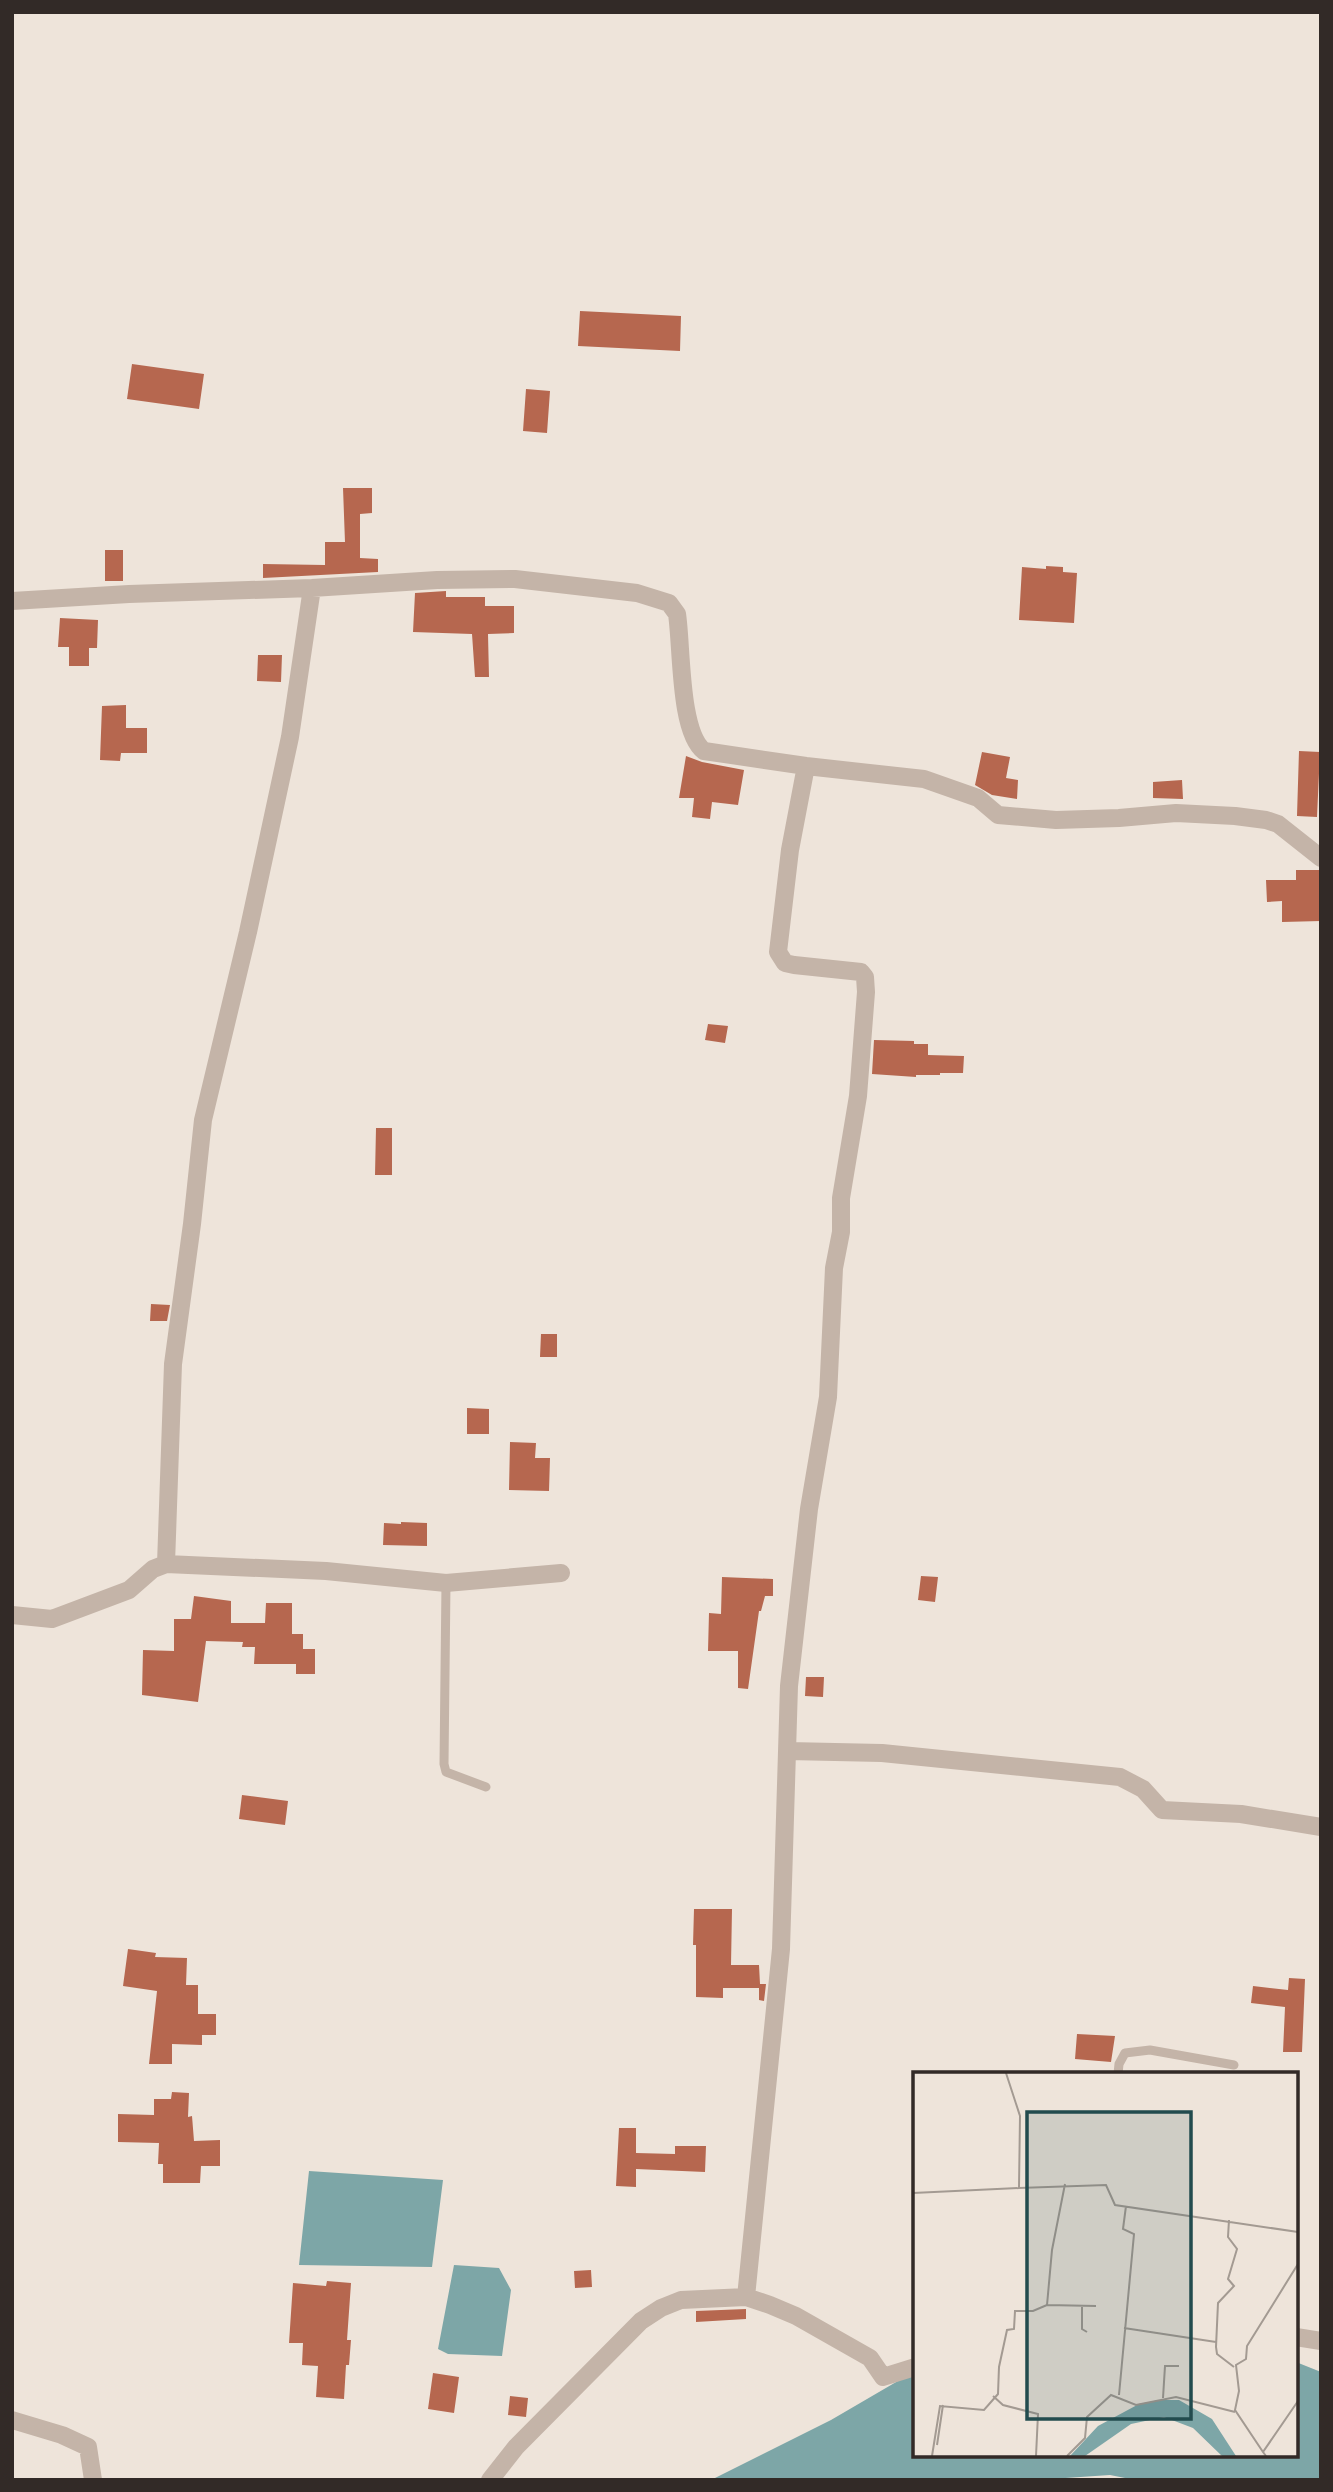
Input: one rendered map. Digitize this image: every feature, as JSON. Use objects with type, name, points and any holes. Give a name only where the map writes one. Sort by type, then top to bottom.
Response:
[{"type":"street","points":[[12,601],[437,580],[514,579],[637,593],[669,603],[677,614],[687,712],[692,732],[698,746],[712,753],[924,779],[978,798],[998,815],[1056,820],[1176,813],[1266,820],[1279,824],[1321,858]]},
{"type":"street","points":[[166,1564],[173,1364],[203,1120],[290,737],[312,588]]},
{"type":"street","points":[[746,2297],[781,1949],[789,1686],[809,1509],[828,1397],[834,1268],[841,1232],[841,1198],[858,1097],[866,992],[865,976],[861,972],[785,963],[778,952],[790,850],[806,766]]},
{"type":"street","points":[[12,1615],[52,1619],[129,1590],[153,1569],[166,1564],[326,1571],[446,1583],[561,1573]]},
{"type":"street","points":[[788,1751],[882,1753],[1120,1777],[1143,1789],[1162,1810],[1241,1814],[1321,1827]]},
{"type":"street","points":[[490,2480],[516,2447],[641,2321],[661,2308],[681,2301],[746,2297],[796,2316],[870,2358],[883,2376],[913,2368]]},
{"type":"street","points":[[1298,2337],[1321,2342]]},
{"type":"street","points":[[12,2420],[62,2435],[88,2447],[93,2480]]},
{"type":"lane","points":[[446,1583],[444,1764],[446,1772],[486,1787]]},
{"type":"lane","points":[[1118,2072],[1125,2053],[1150,2050],[1234,2066]]},
{"type":"water","points":[[309,2171],[443,2180],[432,2267],[299,2265]]},
{"type":"water","points":[[454,2265],[499,2268],[511,2290],[502,2356],[448,2354],[438,2349]]},
{"type":"water","points":[[1298,2363],[1321,2372],[1321,2480],[1135,2480],[1110,2475],[1036,2480],[711,2480],[831,2420],[913,2372],[913,2457],[1298,2457]]},
{"type":"building","points":[[580,311],[681,316],[680,351],[578,346]]},
{"type":"building","points":[[132,364],[204,374],[199,409],[127,399]]},
{"type":"building","points":[[526,389],[550,391],[547,433],[523,431]]},
{"type":"building","points":[[343,488],[372,488],[372,513],[360,514],[360,558],[378,559],[378,572],[263,578],[263,564],[325,565],[325,542],[345,542]]},
{"type":"building","points":[[105,550],[123,550],[123,581],[105,581]]},
{"type":"building","points":[[1046,566],[1063,567],[1063,572],[1077,573],[1074,623],[1019,620],[1022,567],[1046,569]]},
{"type":"building","points":[[446,591],[446,597],[485,597],[485,606],[514,606],[514,633],[488,634],[489,677],[475,677],[472,634],[413,632],[415,593]]},
{"type":"building","points":[[60,618],[98,620],[97,648],[89,648],[89,666],[69,666],[69,647],[58,647]]},
{"type":"building","points":[[258,655],[282,655],[281,682],[257,681]]},
{"type":"building","points":[[126,705],[126,728],[147,728],[147,753],[121,753],[120,761],[100,760],[102,706]]},
{"type":"building","points":[[1299,751],[1320,752],[1317,817],[1297,816]]},
{"type":"building","points":[[982,752],[1010,757],[1006,778],[1018,780],[1017,799],[992,795],[975,785]]},
{"type":"building","points":[[686,756],[744,770],[738,805],[712,802],[710,819],[692,817],[694,798],[679,798]]},
{"type":"building","points":[[1182,780],[1183,799],[1153,798],[1153,782]]},
{"type":"building","points":[[1296,870],[1320,870],[1321,921],[1282,922],[1282,901],[1267,902],[1266,880],[1296,880]]},
{"type":"building","points":[[708,1024],[728,1026],[725,1043],[705,1040]]},
{"type":"building","points":[[874,1040],[914,1041],[914,1044],[928,1044],[928,1055],[964,1056],[963,1073],[916,1077],[872,1074]]},
{"type":"building","points":[[376,1128],[392,1128],[392,1175],[375,1175]]},
{"type":"building","points":[[151,1304],[170,1305],[167,1321],[150,1321]]},
{"type":"building","points":[[541,1334],[557,1334],[557,1357],[540,1357]]},
{"type":"building","points":[[467,1408],[489,1409],[489,1434],[467,1434]]},
{"type":"building","points":[[510,1442],[536,1443],[535,1458],[550,1458],[549,1491],[509,1490]]},
{"type":"building","points":[[384,1523],[427,1523],[427,1546],[383,1545]]},
{"type":"building","points":[[921,1576],[938,1577],[935,1602],[918,1600]]},
{"type":"building","points":[[722,1577],[773,1579],[773,1596],[765,1596],[759,1611],[748,1689],[738,1688],[738,1651],[708,1651],[709,1613],[721,1614]]},
{"type":"building","points":[[194,1596],[231,1601],[231,1623],[265,1623],[266,1603],[292,1603],[292,1634],[303,1634],[303,1649],[315,1649],[315,1674],[296,1674],[296,1664],[254,1664],[255,1647],[242,1647],[243,1642],[206,1641],[198,1702],[142,1695],[143,1650],[174,1651],[174,1619],[191,1619]]},
{"type":"building","points":[[806,1677],[824,1677],[823,1697],[805,1696]]},
{"type":"building","points":[[242,1795],[288,1801],[285,1825],[239,1819]]},
{"type":"building","points":[[694,1909],[732,1909],[731,1965],[759,1965],[760,1984],[766,1984],[764,2001],[759,2000],[759,1988],[723,1988],[723,1998],[696,1997]]},
{"type":"building","points":[[128,1949],[156,1953],[155,1957],[187,1958],[186,1985],[198,1985],[198,2014],[216,2014],[216,2035],[202,2035],[202,2045],[172,2044],[172,2064],[149,2064],[157,1991],[123,1986]]},
{"type":"building","points":[[1289,1978],[1305,1979],[1302,2052],[1283,2052],[1285,2007],[1251,2003],[1253,1986],[1288,1990]]},
{"type":"building","points":[[1077,2034],[1115,2036],[1111,2062],[1075,2059]]},
{"type":"building","points":[[172,2092],[189,2093],[188,2117],[192,2116],[194,2141],[220,2140],[220,2166],[201,2166],[200,2183],[163,2183],[163,2164],[158,2164],[159,2143],[118,2142],[118,2114],[154,2115],[154,2099],[171,2099]]},
{"type":"building","points":[[619,2128],[636,2128],[636,2153],[675,2154],[675,2146],[706,2146],[705,2172],[636,2169],[636,2187],[616,2186]]},
{"type":"building","points":[[591,2270],[592,2287],[575,2288],[574,2271]]},
{"type":"building","points":[[327,2281],[351,2283],[347,2340],[351,2340],[344,2399],[316,2397],[318,2366],[302,2365],[303,2343],[289,2343],[293,2283],[326,2286]]},
{"type":"building","points":[[746,2309],[746,2319],[696,2322],[696,2311]]},
{"type":"building","points":[[433,2373],[459,2377],[454,2413],[428,2409]]},
{"type":"building","points":[[510,2396],[528,2398],[526,2417],[508,2415]]}]
